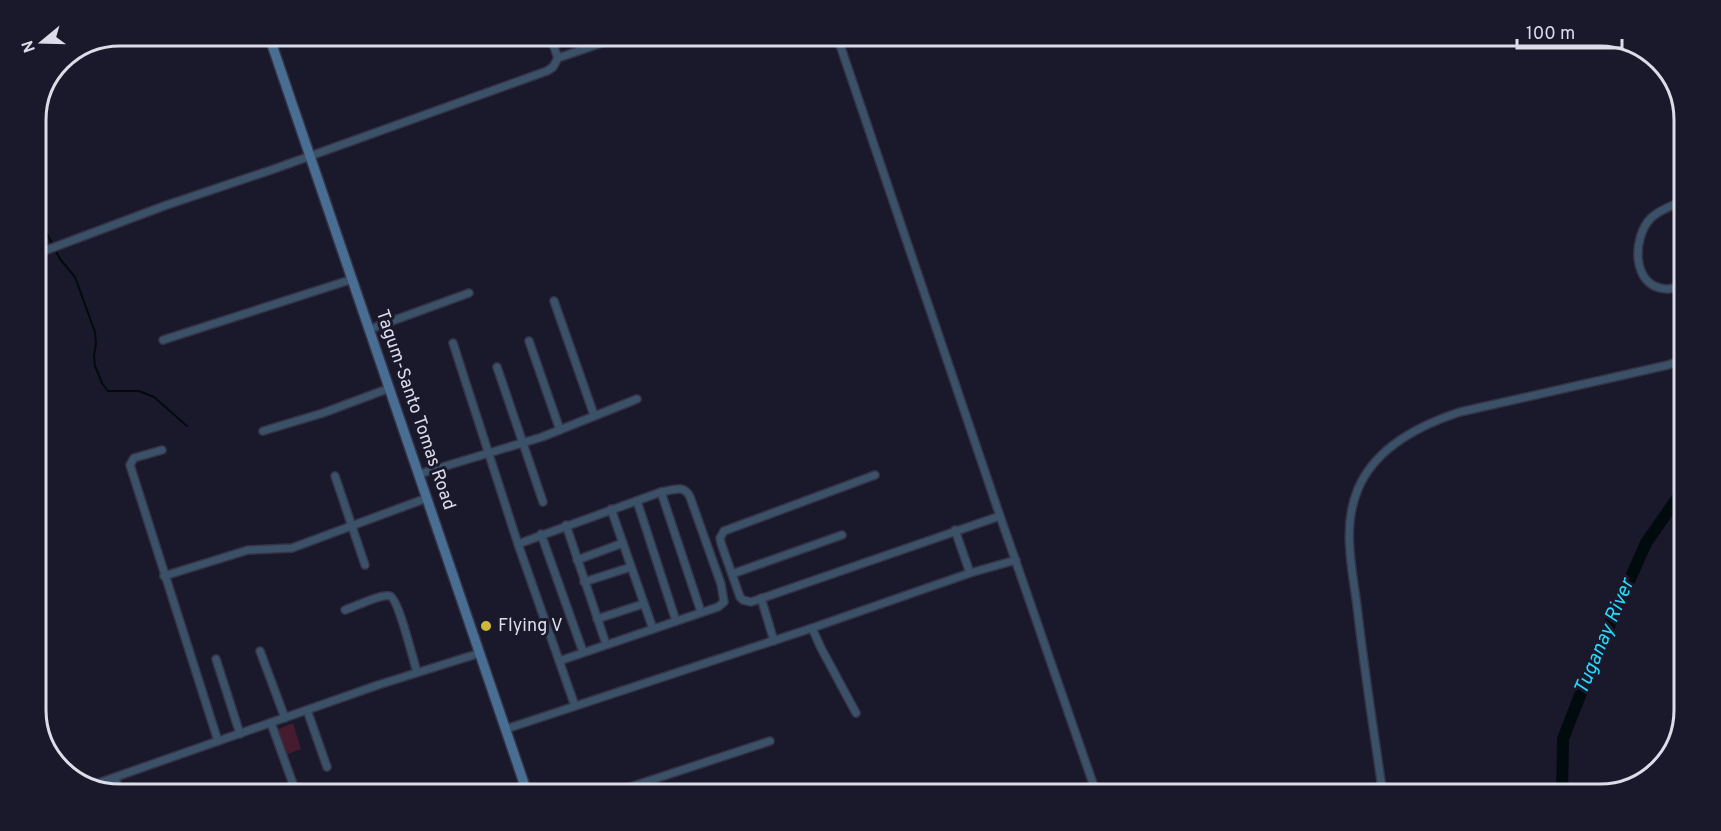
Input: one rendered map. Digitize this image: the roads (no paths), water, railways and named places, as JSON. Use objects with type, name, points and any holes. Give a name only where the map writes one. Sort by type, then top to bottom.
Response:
[{"type":"main road","name":"Tagum-Santo Tomas Road","points":[[272,46],[524,784]]},
{"type":"street","points":[[47,249],[547,71],[557,63],[558,58],[554,46]]},
{"type":"street","points":[[558,58],[593,46]]},
{"type":"street","points":[[840,46],[1093,784]]},
{"type":"street","points":[[1674,206],[1652,217],[1643,229],[1638,249],[1638,262],[1647,281],[1653,285],[1674,288]]},
{"type":"street","points":[[163,340],[353,279]]},
{"type":"street","points":[[370,329],[469,292]]},
{"type":"street","points":[[554,301],[594,415]]},
{"type":"street","points":[[528,341],[560,430]]},
{"type":"street","points":[[453,343],[518,544],[575,706]]},
{"type":"street","points":[[1381,784],[1363,664],[1348,532],[1354,498],[1367,473],[1406,435],[1433,421],[1460,412],[1674,362]]},
{"type":"street","points":[[497,367],[543,502]]},
{"type":"street","points":[[263,432],[390,388]]},
{"type":"street","points":[[419,474],[523,443],[637,399]]},
{"type":"street","points":[[162,450],[134,458],[130,465],[218,741]]},
{"type":"street","points":[[875,475],[724,531],[720,538],[740,597],[752,602],[1000,516]]},
{"type":"street","points":[[335,476],[365,565]]},
{"type":"street","points":[[518,544],[611,509],[661,492],[681,488],[688,492],[721,585],[724,602],[718,607],[559,661]]},
{"type":"street","points":[[661,492],[701,612]]},
{"type":"street","points":[[164,576],[248,550],[292,548],[427,498]]},
{"type":"street","points":[[637,501],[676,621]]},
{"type":"street","points":[[611,509],[652,629]]},
{"type":"street","points":[[566,525],[606,644]]},
{"type":"street","points":[[955,530],[970,573]]},
{"type":"street","points":[[541,534],[583,652]]},
{"type":"street","points":[[732,574],[842,535]]},
{"type":"street","points":[[577,560],[622,543]]},
{"type":"street","points":[[506,729],[774,641],[970,573],[1016,560]]},
{"type":"street","points":[[584,582],[631,567]]},
{"type":"street","points":[[345,610],[379,598],[392,597],[417,672]]},
{"type":"street","points":[[761,598],[774,641]]},
{"type":"street","points":[[597,619],[644,604]]},
{"type":"street","points":[[812,628],[856,713]]},
{"type":"street","points":[[260,651],[285,718]]},
{"type":"street","points":[[103,782],[417,672],[480,653]]},
{"type":"street","points":[[216,659],[240,734]]},
{"type":"street","points":[[307,710],[327,767]]},
{"type":"street","points":[[272,723],[293,784]]},
{"type":"street","points":[[639,784],[770,741]]},
{"type":"street","points":[[115,778],[117,784]]},
{"type":"waterway","points":[[47,234],[60,259],[75,277],[95,332],[95,366],[102,383],[108,391],[139,391],[154,397],[187,426]]},
{"type":"waterway","name":"Tuganay River","points":[[1562,784],[1563,739],[1591,667],[1646,543],[1674,503]]},
{"type":"place","name":"Flying V","points":[[486,626]]}]
